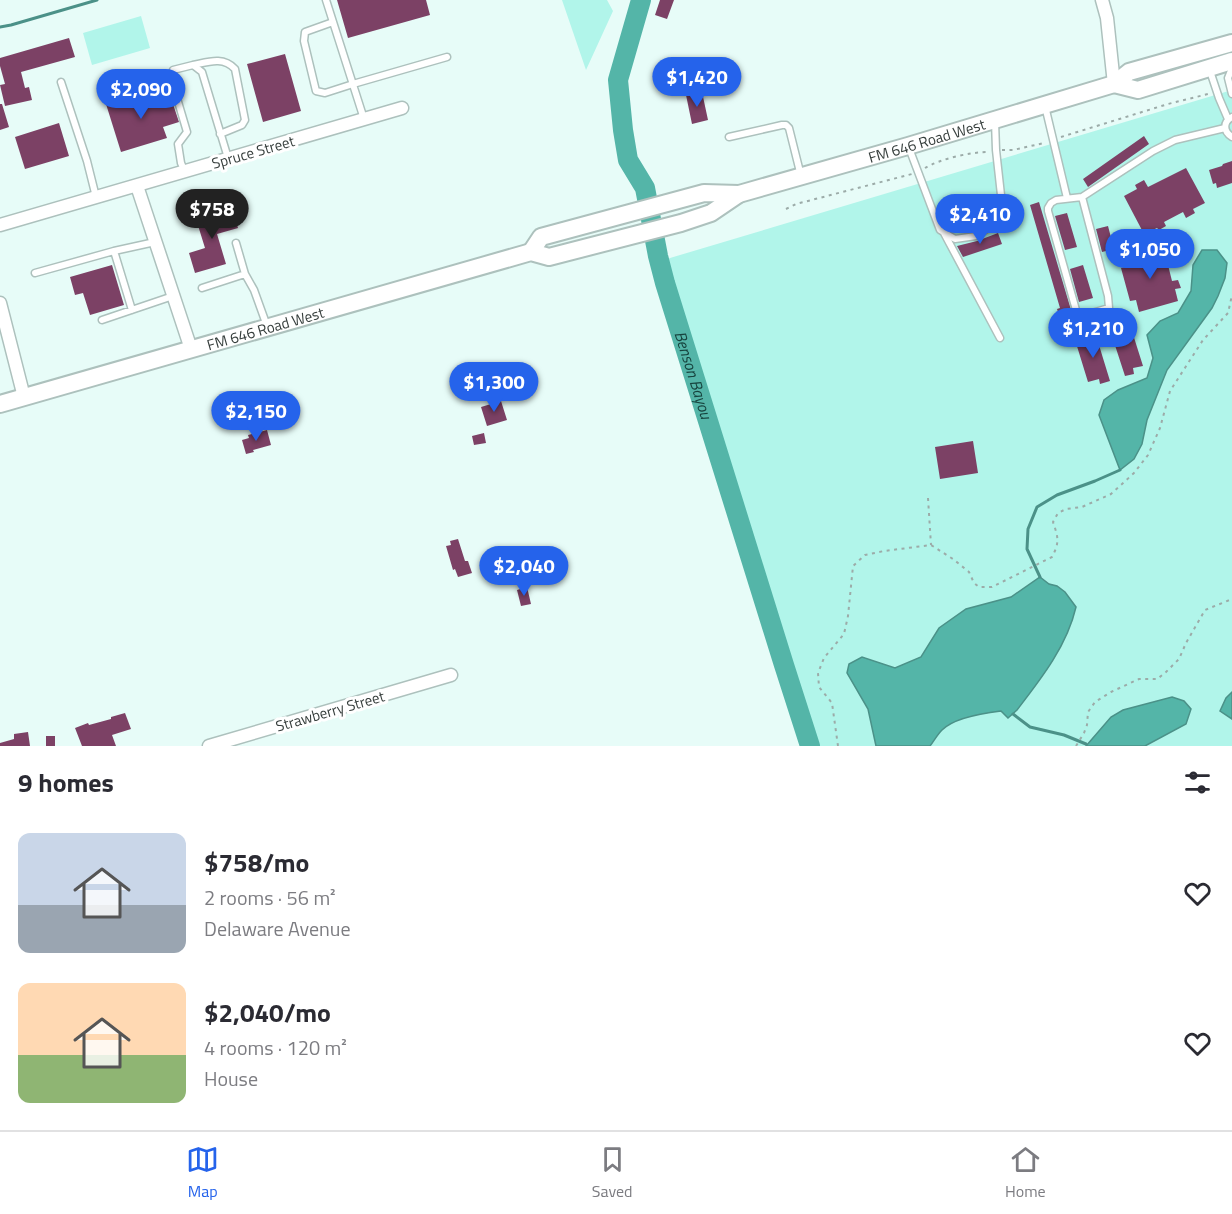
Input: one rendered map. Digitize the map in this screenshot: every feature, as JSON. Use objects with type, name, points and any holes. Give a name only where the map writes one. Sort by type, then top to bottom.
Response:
[{"type":"main road","name":"FM 646 Road West","points":[[531,252],[541,237],[704,193],[739,194],[1114,84],[1130,72],[1232,43]]},
{"type":"main road","points":[[1209,67],[1232,51]]},
{"type":"main road","name":"FM 646 Road West","points":[[1114,84],[1138,90],[1232,61]]},
{"type":"main road","name":"FM 646 Road West","points":[[0,404],[531,252],[549,257],[681,223],[711,213],[739,194]]},
{"type":"street","points":[[1102,0],[1107,18],[1114,84]]},
{"type":"street","name":"Spruce Street","points":[[0,225],[402,108]]},
{"type":"street","points":[[137,186],[191,349]]},
{"type":"street","points":[[0,303],[24,397]]},
{"type":"street","name":"Strawberry Street","points":[[209,746],[451,675]]},
{"type":"lane","points":[[326,0],[364,119]]},
{"type":"lane","points":[[333,22],[304,34],[316,91],[325,93],[447,57]]},
{"type":"lane","points":[[184,172],[178,144],[187,132],[171,78],[173,70],[219,60],[230,63],[235,69],[245,120],[242,125],[220,134]]},
{"type":"lane","points":[[193,65],[202,72],[228,159]]},
{"type":"lane","points":[[1082,196],[1109,308],[1078,316],[1048,208],[1056,200],[1082,196],[1153,151],[1175,140],[1225,128],[1230,118],[1209,67]]},
{"type":"lane","points":[[1232,68],[1228,78],[1232,94]]},
{"type":"lane","points":[[61,82],[87,161],[96,197]]},
{"type":"lane","points":[[1045,105],[1068,198]]},
{"type":"lane","points":[[908,146],[940,230],[955,239],[976,236],[996,224],[1002,204],[994,120]]},
{"type":"lane","points":[[729,137],[786,125],[789,128],[801,176]]},
{"type":"lane","points":[[1225,128],[1226,132],[1232,136]]},
{"type":"lane","points":[[944,232],[1000,338]]},
{"type":"lane","points":[[35,273],[155,242]]},
{"type":"lane","points":[[236,243],[245,274],[254,290],[267,327]]},
{"type":"lane","points":[[114,251],[132,310]]},
{"type":"lane","points":[[202,288],[245,274]]},
{"type":"lane","points":[[102,320],[173,296]]},
{"type":"path","points":[[1060,138],[1217,91]]},
{"type":"path","points":[[786,209],[796,204],[919,172],[933,163],[980,152],[1013,150],[1044,142]]},
{"type":"path","points":[[838,746],[832,703],[819,687],[818,673],[824,658],[844,634],[853,566],[865,555],[930,545],[969,572],[974,584],[979,587],[992,587],[1052,557],[1059,539],[1053,522],[1058,513],[1066,509],[1082,507],[1111,494],[1134,473],[1148,455],[1160,428],[1170,390],[1203,340],[1228,313],[1232,295]]},
{"type":"path","points":[[928,498],[930,545]]},
{"type":"path","points":[[1076,746],[1087,725],[1088,712],[1095,702],[1139,679],[1157,680],[1165,674],[1179,659],[1205,610],[1232,599]]},
{"type":"shaded area","points":[[562,0],[607,0],[613,11],[586,70]]},
{"type":"shaded area","points":[[141,16],[150,48],[92,65],[83,33]]},
{"type":"shaded area","points":[[1232,90],[1232,746],[812,746],[660,261]]},
{"type":"shaded area","points":[[1202,250],[1217,250],[1227,263],[1225,278],[1212,308],[1167,370],[1147,420],[1142,444],[1134,459],[1120,470],[1099,415],[1104,400],[1118,390],[1147,378],[1153,358],[1147,335],[1160,321],[1178,313],[1191,291],[1193,265]]},
{"type":"shaded area","points":[[1040,577],[1065,592],[1076,607],[1060,649],[1017,710],[1008,718],[1001,711],[961,719],[942,730],[930,746],[876,746],[868,709],[847,673],[849,664],[862,657],[895,668],[921,657],[939,628],[966,609],[1011,597]]},
{"type":"shaded area","points":[[1232,692],[1232,719],[1220,711],[1226,698]]},
{"type":"shaded area","points":[[1172,697],[1184,701],[1191,709],[1186,724],[1145,746],[1086,746],[1111,717],[1123,710]]},
{"type":"building","points":[[337,0],[426,0],[430,15],[348,38]]},
{"type":"building","points":[[660,0],[674,0],[667,19],[655,15]]},
{"type":"building","points":[[69,38],[75,57],[21,72],[25,88],[29,87],[32,100],[5,106],[0,85],[5,84],[0,58]]},
{"type":"building","points":[[285,54],[301,111],[263,122],[247,64]]},
{"type":"building","points":[[152,90],[156,103],[171,98],[179,122],[163,127],[167,138],[121,152],[106,104]]},
{"type":"building","points":[[702,92],[708,120],[692,124],[686,95]]},
{"type":"building","points":[[0,104],[2,104],[9,127],[0,130]]},
{"type":"building","points":[[59,123],[69,156],[25,169],[15,137]]},
{"type":"building","points":[[1144,136],[1149,144],[1088,187],[1083,179]]},
{"type":"building","points":[[1232,161],[1232,183],[1217,188],[1216,183],[1213,184],[1209,170]]},
{"type":"building","points":[[1186,168],[1205,203],[1193,209],[1195,213],[1186,218],[1183,212],[1164,222],[1166,226],[1159,230],[1157,228],[1144,234],[1124,196],[1137,189],[1135,185],[1144,180],[1148,187]]},
{"type":"building","points":[[1039,202],[1074,320],[1062,324],[1057,309],[1060,308],[1030,205]]},
{"type":"building","points":[[232,209],[238,228],[217,234],[226,264],[195,273],[189,253],[205,248],[196,219]]},
{"type":"building","points":[[1067,213],[1077,247],[1065,250],[1055,216]]},
{"type":"building","points":[[1108,226],[1114,249],[1102,252],[1096,229]]},
{"type":"building","points":[[998,233],[1002,244],[963,257],[957,246],[977,241]]},
{"type":"building","points":[[1160,247],[1163,258],[1166,257],[1172,281],[1178,280],[1181,288],[1175,289],[1178,301],[1139,312],[1136,300],[1130,301],[1121,268],[1127,267],[1124,257]]},
{"type":"building","points":[[112,265],[124,305],[90,315],[83,293],[75,295],[70,277]]},
{"type":"building","points":[[1083,265],[1093,298],[1079,302],[1070,269]]},
{"type":"building","points":[[1131,328],[1143,366],[1133,368],[1134,374],[1125,376],[1111,333]]},
{"type":"building","points":[[1095,332],[1110,381],[1100,384],[1099,379],[1088,382],[1076,343],[1088,339],[1086,334]]},
{"type":"building","points":[[501,401],[507,420],[487,426],[481,407]]},
{"type":"building","points":[[276,407],[281,426],[269,429],[264,411]]},
{"type":"building","points":[[267,430],[271,445],[246,454],[242,440],[249,438],[248,435]]},
{"type":"building","points":[[484,433],[486,443],[474,445],[472,436]]},
{"type":"building","points":[[973,441],[978,473],[940,479],[935,447]]},
{"type":"building","points":[[458,539],[465,561],[468,561],[472,573],[458,577],[455,569],[453,570],[446,546],[451,545],[450,541]]},
{"type":"building","points":[[527,587],[531,604],[521,606],[517,590]]},
{"type":"building","points":[[125,713],[131,729],[112,735],[116,746],[82,746],[75,728]]},
{"type":"building","points":[[28,732],[30,746],[0,746],[0,743],[14,739],[14,734]]},
{"type":"building","points":[[46,736],[55,736],[55,746],[46,746]]},
{"type":"waterway","points":[[0,27],[97,0]]},
{"type":"waterway","name":"Benson Bayou","points":[[641,0],[618,80],[628,160],[645,188],[665,283],[810,746]]},
{"type":"waterway","points":[[1040,577],[1027,549],[1028,529],[1037,507],[1057,495],[1120,470]]},
{"type":"waterway","points":[[1013,714],[1030,727],[1064,735],[1086,744]]}]
